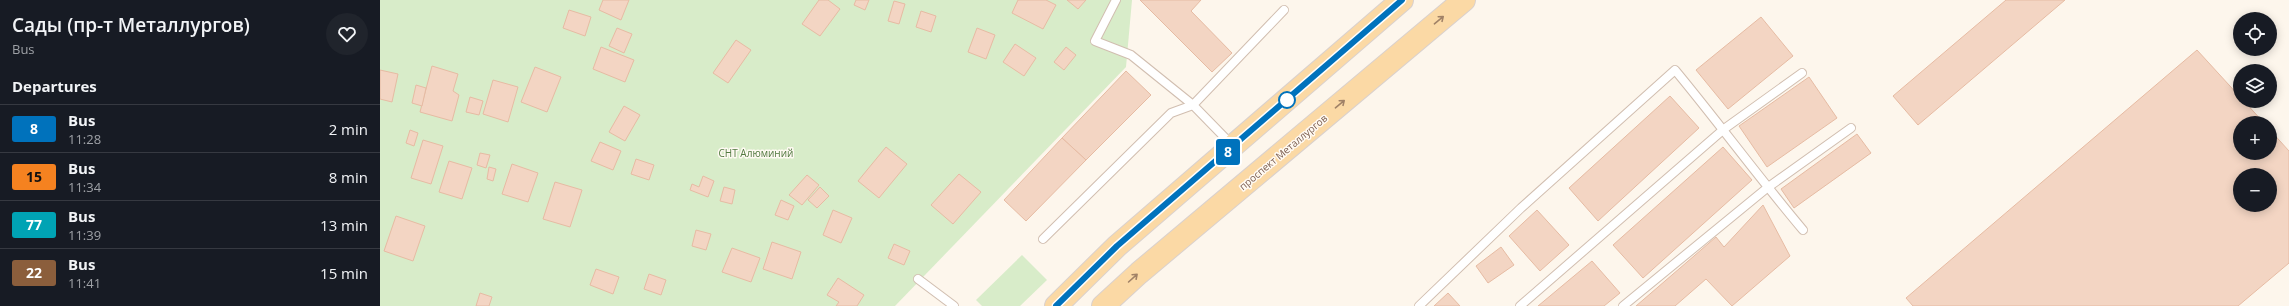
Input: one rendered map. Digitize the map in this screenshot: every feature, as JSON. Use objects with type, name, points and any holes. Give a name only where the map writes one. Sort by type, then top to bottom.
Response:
[{"type":"main road","points":[[1056,306],[1117,246],[1402,0]]},
{"type":"main road","name":"проспект Металлургов","points":[[1105,306],[1139,273],[1464,0]]},
{"type":"lane","points":[[1116,0],[1095,42],[1131,55],[1193,106],[1233,147]]},
{"type":"lane","points":[[1043,239],[1171,113],[1193,106],[1284,10]]},
{"type":"lane","points":[[1419,306],[1521,208],[1675,70],[1724,129],[1767,188],[1803,230]]},
{"type":"lane","points":[[1520,306],[1724,129],[1802,73]]},
{"type":"lane","points":[[1623,306],[1767,188],[1851,128]]},
{"type":"lane","points":[[918,279],[954,306]]},
{"type":"green space","name":"СНТ Алюминий","points":[[380,0],[1132,0],[1126,67],[895,306],[380,306]]},
{"type":"green space","points":[[1022,255],[1047,280],[1020,306],[982,306],[976,300]]},
{"type":"building","points":[[603,0],[629,0],[621,20],[599,10]]},
{"type":"building","points":[[819,0],[828,0],[840,9],[820,36],[802,24]]},
{"type":"building","points":[[856,0],[869,0],[865,10],[854,5]]},
{"type":"building","points":[[1018,0],[1046,0],[1056,5],[1043,29],[1012,13]]},
{"type":"building","points":[[1067,0],[1086,0],[1078,9]]},
{"type":"building","points":[[1140,0],[1201,0],[1191,11],[1232,53],[1212,72]]},
{"type":"building","points":[[2006,0],[2065,0],[1918,125],[1893,96]]},
{"type":"building","points":[[894,1],[905,4],[899,24],[888,21]]},
{"type":"building","points":[[569,10],[591,17],[585,36],[563,28]]},
{"type":"building","points":[[921,11],[936,16],[931,32],[916,27]]},
{"type":"building","points":[[1761,17],[1793,56],[1728,109],[1696,70]]},
{"type":"building","points":[[617,28],[632,34],[624,53],[609,46]]},
{"type":"building","points":[[977,28],[995,35],[986,59],[968,52]]},
{"type":"building","points":[[736,40],[751,50],[728,83],[713,73]]},
{"type":"building","points":[[1015,44],[1036,58],[1024,76],[1003,62]]},
{"type":"building","points":[[601,47],[634,60],[625,82],[593,69]]},
{"type":"building","points":[[1066,47],[1076,55],[1064,70],[1054,62]]},
{"type":"building","points":[[2197,50],[2233,89],[2233,108],[2250,108],[2258,116],[2233,116],[2233,160],[2277,160],[2277,138],[2289,151],[2289,263],[2238,306],[1913,306],[1906,298]]},
{"type":"building","points":[[432,66],[458,74],[453,91],[459,95],[452,121],[420,112]]},
{"type":"building","points":[[535,67],[561,77],[547,112],[521,102]]},
{"type":"building","points":[[380,70],[398,74],[392,102],[380,99]]},
{"type":"building","points":[[1126,71],[1151,95],[1086,160],[1062,138]]},
{"type":"building","points":[[1809,77],[1837,118],[1767,167],[1739,126]]},
{"type":"building","points":[[493,80],[518,87],[508,122],[483,114]]},
{"type":"building","points":[[416,85],[426,88],[422,106],[412,103]]},
{"type":"building","points":[[1670,96],[1699,128],[1598,221],[1569,188]]},
{"type":"building","points":[[470,97],[483,101],[479,115],[466,112]]},
{"type":"building","points":[[624,106],[640,115],[625,141],[609,132]]},
{"type":"building","points":[[410,130],[418,133],[414,146],[406,143]]},
{"type":"building","points":[[1857,134],[1871,153],[1794,208],[1781,189]]},
{"type":"building","points":[[1062,138],[1086,160],[1026,221],[1004,200]]},
{"type":"building","points":[[423,140],[443,146],[431,184],[411,178]]},
{"type":"building","points":[[600,142],[621,151],[613,170],[591,161]]},
{"type":"building","points":[[886,147],[907,164],[879,198],[858,181]]},
{"type":"building","points":[[1723,147],[1752,180],[1643,278],[1613,245]]},
{"type":"building","points":[[480,153],[490,155],[486,168],[477,165]]},
{"type":"building","points":[[636,159],[654,165],[649,180],[631,174]]},
{"type":"building","points":[[449,161],[472,168],[462,199],[439,192]]},
{"type":"building","points":[[512,164],[538,173],[528,202],[502,194]]},
{"type":"building","points":[[489,167],[496,169],[493,181],[487,179]]},
{"type":"building","points":[[959,174],[981,192],[953,224],[931,205]]},
{"type":"building","points":[[807,175],[819,185],[802,205],[789,195]]},
{"type":"building","points":[[703,176],[714,181],[708,197],[690,190],[692,184],[699,187]]},
{"type":"building","points":[[555,182],[582,190],[570,227],[543,219]]},
{"type":"building","points":[[724,187],[735,190],[732,204],[720,201]]},
{"type":"building","points":[[820,187],[829,196],[817,208],[808,200]]},
{"type":"building","points":[[781,200],[794,206],[788,220],[775,215]]},
{"type":"building","points":[[1763,205],[1790,256],[1732,306],[1706,279],[1675,306],[1636,306],[1716,237],[1724,247]]},
{"type":"building","points":[[833,210],[852,218],[841,243],[823,235]]},
{"type":"building","points":[[1537,210],[1569,245],[1540,271],[1509,236]]},
{"type":"building","points":[[396,216],[425,226],[413,261],[384,251]]},
{"type":"building","points":[[696,230],[711,234],[706,250],[692,246]]},
{"type":"building","points":[[772,242],[801,252],[792,279],[763,269]]},
{"type":"building","points":[[894,244],[910,251],[904,265],[888,258]]},
{"type":"building","points":[[1501,247],[1514,265],[1488,283],[1476,266]]},
{"type":"building","points":[[732,248],[760,258],[751,282],[722,272]]},
{"type":"building","points":[[1592,261],[1620,293],[1604,306],[1538,306]]},
{"type":"building","points":[[596,269],[619,277],[613,294],[590,285]]},
{"type":"building","points":[[649,274],[666,280],[661,295],[644,289]]},
{"type":"building","points":[[838,278],[864,295],[857,306],[836,306],[839,302],[827,295]]},
{"type":"building","points":[[480,293],[492,297],[489,306],[476,306]]},
{"type":"building","points":[[1448,293],[1460,306],[1434,306]]},
{"type":"bus line","name":"8","points":[[1056,306],[1117,246],[1402,0]]}]
